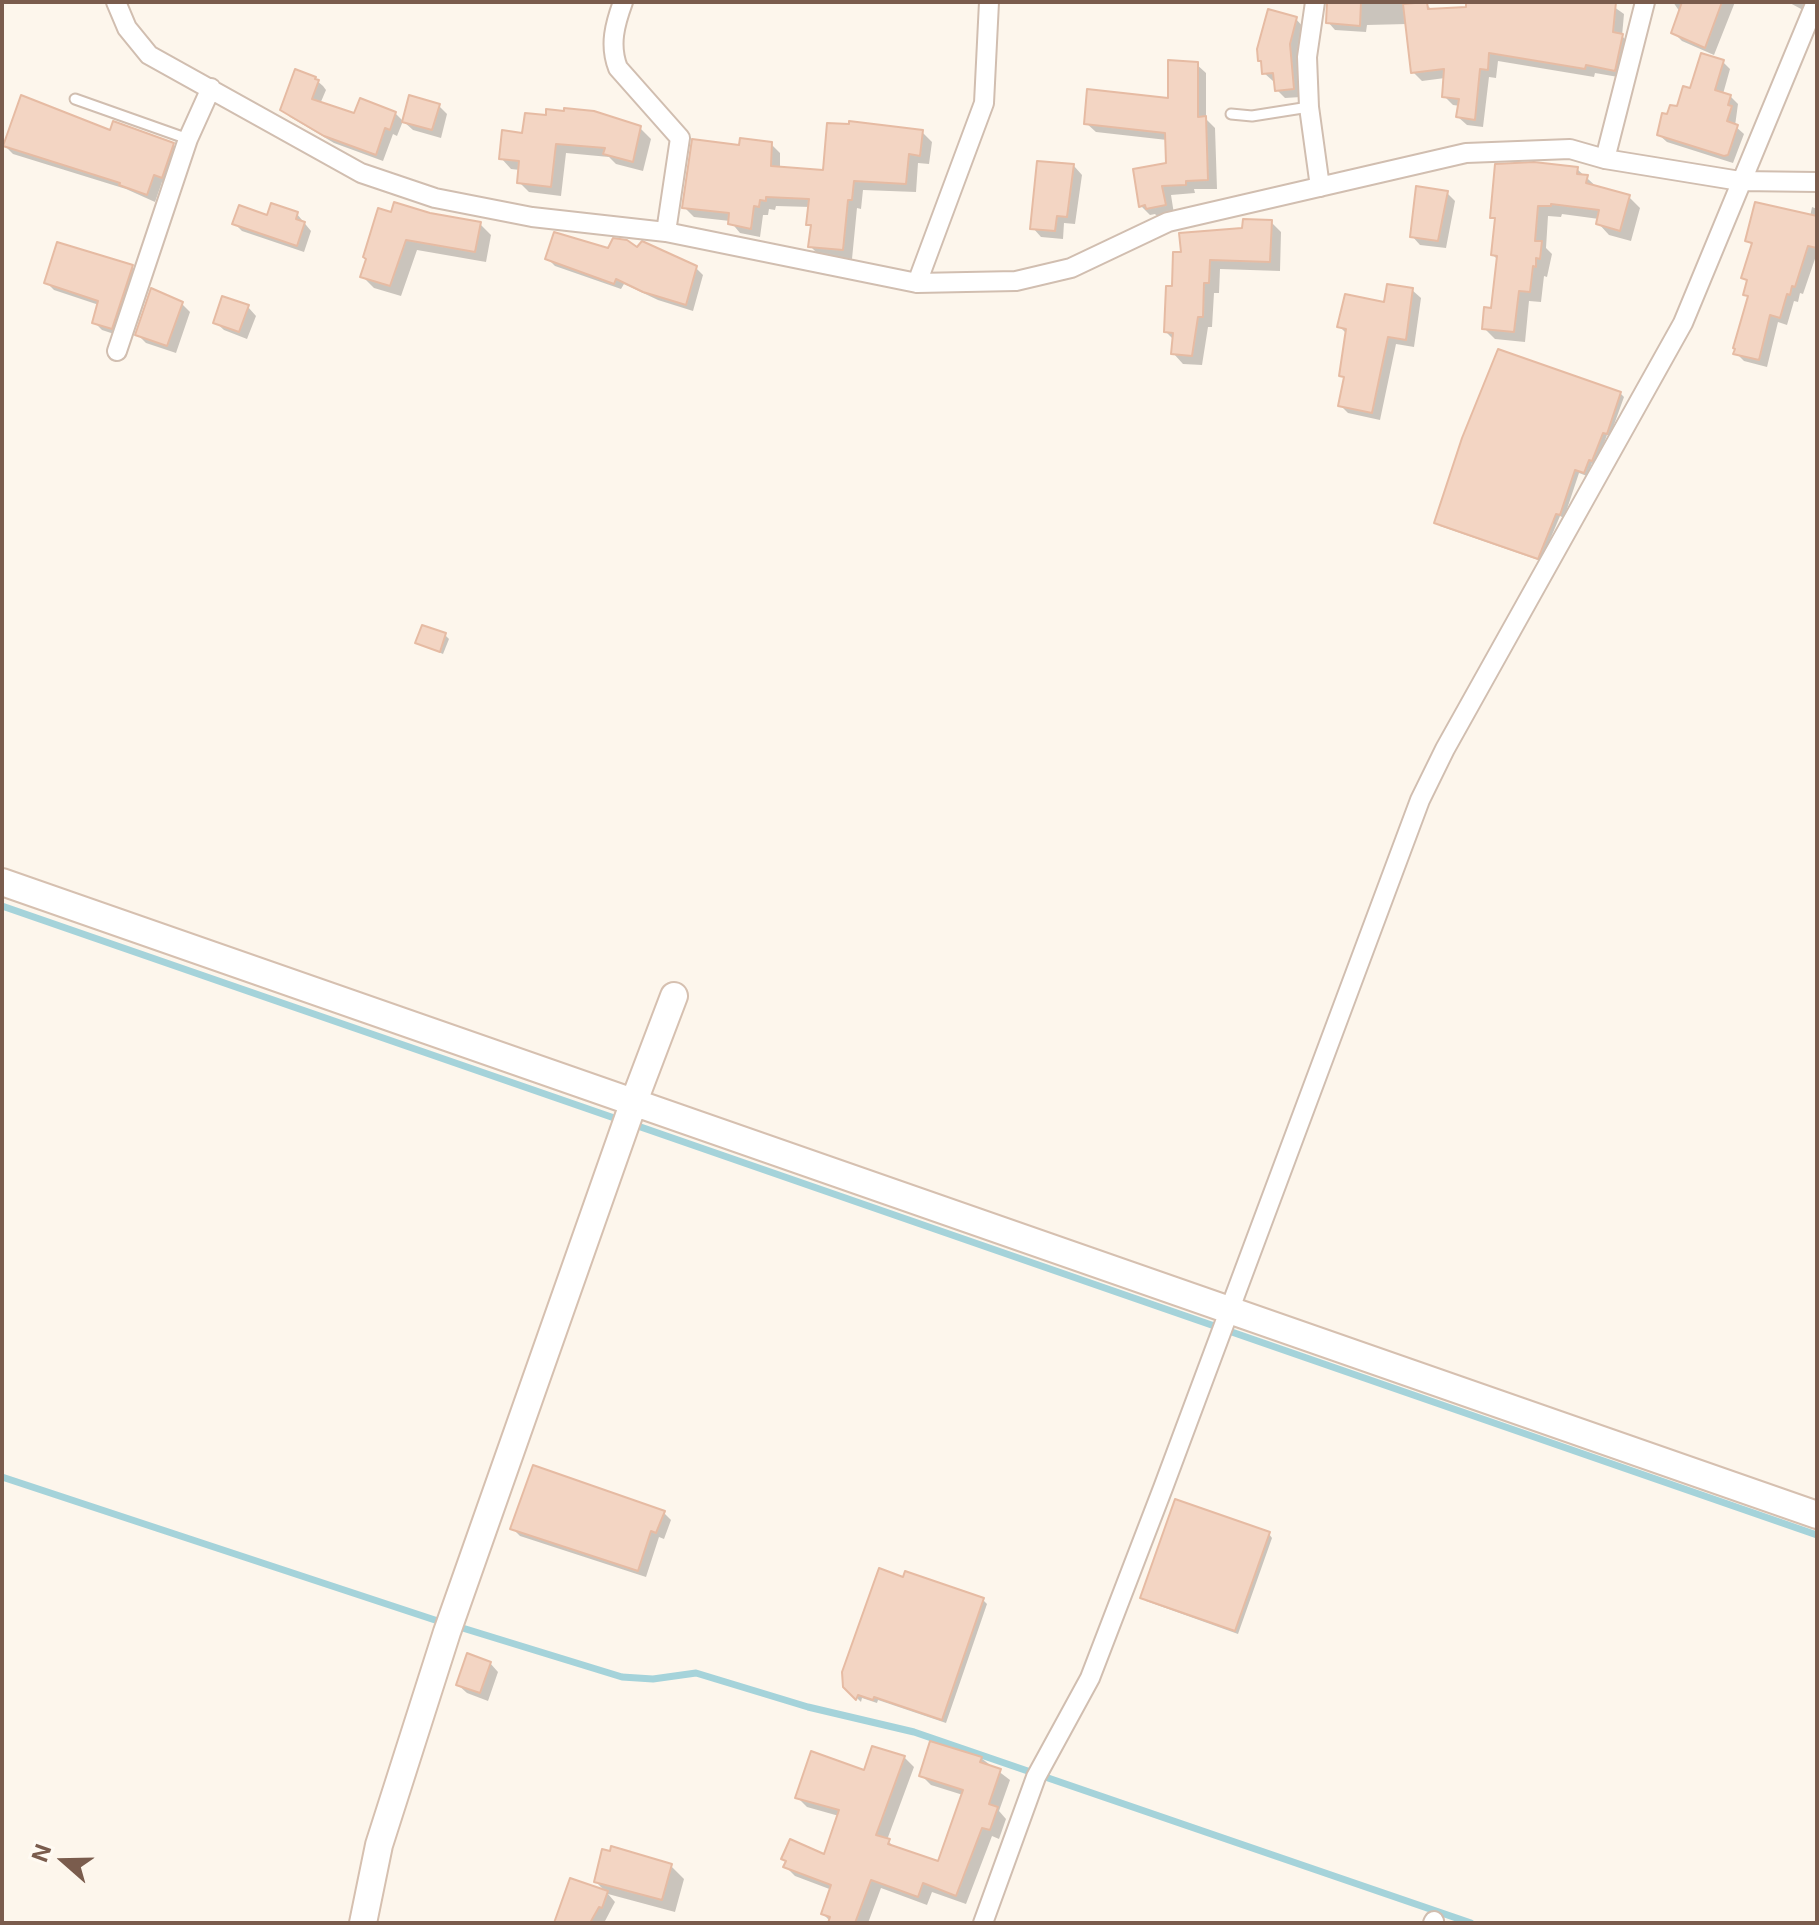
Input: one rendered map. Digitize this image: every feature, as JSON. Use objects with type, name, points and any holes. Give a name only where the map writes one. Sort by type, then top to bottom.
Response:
[{"type":"street","points":[[116,2],[127,28],[149,55],[361,173],[435,198],[532,217],[666,232],[917,283],[1016,281],[1071,268],[1168,222],[1466,153],[1570,149],[1605,159],[1740,181],[1817,182]]},
{"type":"street","points":[[623,2],[613,37],[612,54],[618,68],[680,138],[666,232]]},
{"type":"street","points":[[917,283],[984,103],[989,2]]},
{"type":"street","points":[[1315,2],[1307,57],[1309,107],[1320,187]]},
{"type":"street","points":[[1605,159],[1645,2]]},
{"type":"street","points":[[983,1923],[1036,1777],[1090,1678],[1420,800],[1445,749],[1683,323],[1816,2]]},
{"type":"street","points":[[117,351],[188,139],[211,88]]},
{"type":"street","points":[[2,882],[1817,1515]]},
{"type":"street","points":[[363,1923],[379,1845],[447,1632],[674,996]]},
{"type":"lane","points":[[75,99],[188,139]]},
{"type":"lane","points":[[1231,114],[1252,116],[1309,107]]},
{"type":"building","points":[[1327,2],[1361,2],[1360,26],[1326,23]]},
{"type":"building","points":[[1427,2],[1428,9],[1466,7],[1466,2],[1616,2],[1613,32],[1623,34],[1615,71],[1489,53],[1488,70],[1480,69],[1475,120],[1456,117],[1459,99],[1442,97],[1444,69],[1411,73],[1403,4]]},
{"type":"building","points":[[1682,2],[1722,2],[1705,48],[1671,33]]},
{"type":"building","points":[[1268,9],[1297,17],[1290,44],[1294,89],[1275,91],[1273,73],[1262,74],[1257,49]]},
{"type":"building","points":[[1701,53],[1724,60],[1715,90],[1731,95],[1728,105],[1732,106],[1727,121],[1738,125],[1728,155],[1724,156],[1657,135],[1662,113],[1667,114],[1670,105],[1677,106],[1683,86],[1690,88]]},
{"type":"building","points":[[1168,60],[1198,62],[1198,117],[1206,116],[1208,180],[1162,186],[1166,205],[1146,209],[1145,205],[1139,207],[1133,169],[1166,163],[1165,133],[1084,124],[1087,89],[1168,98]]},
{"type":"building","points":[[295,69],[319,80],[312,99],[354,113],[360,98],[396,112],[390,130],[385,128],[376,155],[324,136],[280,110]]},
{"type":"building","points":[[21,95],[110,130],[113,121],[174,143],[162,178],[154,175],[147,195],[120,183],[3,146]]},
{"type":"building","points":[[409,95],[440,104],[432,130],[402,122]]},
{"type":"building","points":[[564,108],[594,111],[641,126],[633,162],[603,154],[605,148],[556,144],[551,187],[517,183],[519,161],[499,159],[502,130],[522,133],[525,113],[546,115],[546,109],[564,111]]},
{"type":"building","points":[[849,121],[923,130],[920,156],[909,154],[906,184],[854,181],[852,200],[848,200],[843,250],[808,247],[811,225],[806,225],[809,199],[766,197],[766,201],[760,200],[759,207],[754,206],[751,229],[728,224],[729,213],[682,208],[692,139],[739,145],[740,138],[772,142],[771,166],[823,170],[827,123],[849,124]]},
{"type":"building","points":[[1037,161],[1074,164],[1067,217],[1057,216],[1055,231],[1030,229]]},
{"type":"building","points":[[1534,162],[1578,167],[1577,174],[1588,175],[1586,183],[1630,195],[1620,231],[1596,224],[1599,210],[1551,204],[1538,206],[1535,241],[1542,241],[1540,259],[1536,258],[1536,267],[1533,266],[1530,292],[1519,291],[1514,332],[1482,329],[1484,307],[1491,308],[1497,256],[1491,255],[1495,218],[1490,218],[1495,164]]},
{"type":"building","points":[[1416,186],[1448,191],[1438,241],[1410,237]]},
{"type":"building","points":[[394,202],[430,213],[481,222],[475,252],[406,240],[390,286],[360,277],[378,208],[391,212]]},
{"type":"building","points":[[1755,202],[1817,216],[1817,248],[1808,246],[1795,287],[1792,286],[1790,295],[1787,294],[1780,318],[1770,315],[1759,360],[1733,354],[1748,296],[1743,295],[1747,280],[1741,278],[1752,243],[1745,241]]},
{"type":"building","points":[[271,203],[298,212],[296,219],[305,222],[297,246],[232,224],[239,205],[267,215]]},
{"type":"building","points":[[1243,219],[1272,220],[1270,262],[1210,260],[1209,283],[1204,283],[1203,317],[1198,317],[1192,356],[1171,354],[1173,333],[1164,332],[1166,286],[1172,286],[1173,252],[1181,252],[1179,233],[1242,228]]},
{"type":"building","points":[[554,232],[608,248],[613,238],[627,240],[637,247],[642,241],[697,266],[686,305],[643,292],[616,279],[614,284],[545,259]]},
{"type":"building","points":[[57,242],[133,265],[112,329],[92,323],[98,301],[44,283]]},
{"type":"building","points":[[1387,284],[1413,288],[1406,340],[1388,337],[1372,413],[1338,406],[1344,377],[1339,376],[1346,329],[1337,327],[1345,294],[1384,302]]},
{"type":"building","points":[[151,288],[183,302],[167,346],[135,335]]},
{"type":"building","points":[[222,296],[249,305],[239,332],[213,323]]},
{"type":"building","points":[[1498,349],[1621,392],[1607,434],[1603,433],[1592,461],[1589,460],[1584,473],[1575,470],[1560,515],[1556,514],[1538,559],[1434,523],[1462,438]]},
{"type":"building","points":[[422,625],[446,633],[440,652],[415,643]]},
{"type":"building","points":[[533,1465],[665,1511],[656,1533],[651,1531],[638,1571],[510,1529]]},
{"type":"building","points":[[1175,1499],[1270,1532],[1235,1631],[1140,1598]]},
{"type":"building","points":[[879,1568],[903,1577],[905,1571],[984,1598],[942,1720],[874,1697],[873,1700],[858,1695],[856,1700],[843,1687],[842,1672]]},
{"type":"building","points":[[467,1653],[491,1662],[480,1693],[456,1685]]},
{"type":"building","points":[[930,1741],[982,1757],[980,1762],[1001,1769],[989,1804],[998,1807],[990,1830],[982,1828],[956,1896],[923,1883],[918,1897],[871,1880],[855,1923],[828,1923],[830,1917],[821,1914],[831,1885],[783,1867],[786,1861],[781,1859],[790,1839],[824,1854],[839,1810],[795,1798],[811,1751],[864,1770],[872,1746],[905,1756],[876,1835],[890,1839],[888,1844],[938,1861],[963,1790],[919,1776]]},
{"type":"building","points":[[611,1846],[672,1864],[662,1900],[594,1882],[602,1849],[610,1851]]},
{"type":"building","points":[[570,1878],[608,1891],[602,1908],[599,1907],[590,1923],[554,1923]]},
{"type":"waterway","points":[[2,906],[620,1120]]},
{"type":"waterway","points":[[632,1124],[1817,1535]]},
{"type":"waterway","points":[[2,1477],[444,1623]]},
{"type":"waterway","points":[[456,1626],[622,1677],[653,1679],[696,1673],[808,1707],[914,1732],[1471,1923]]}]
